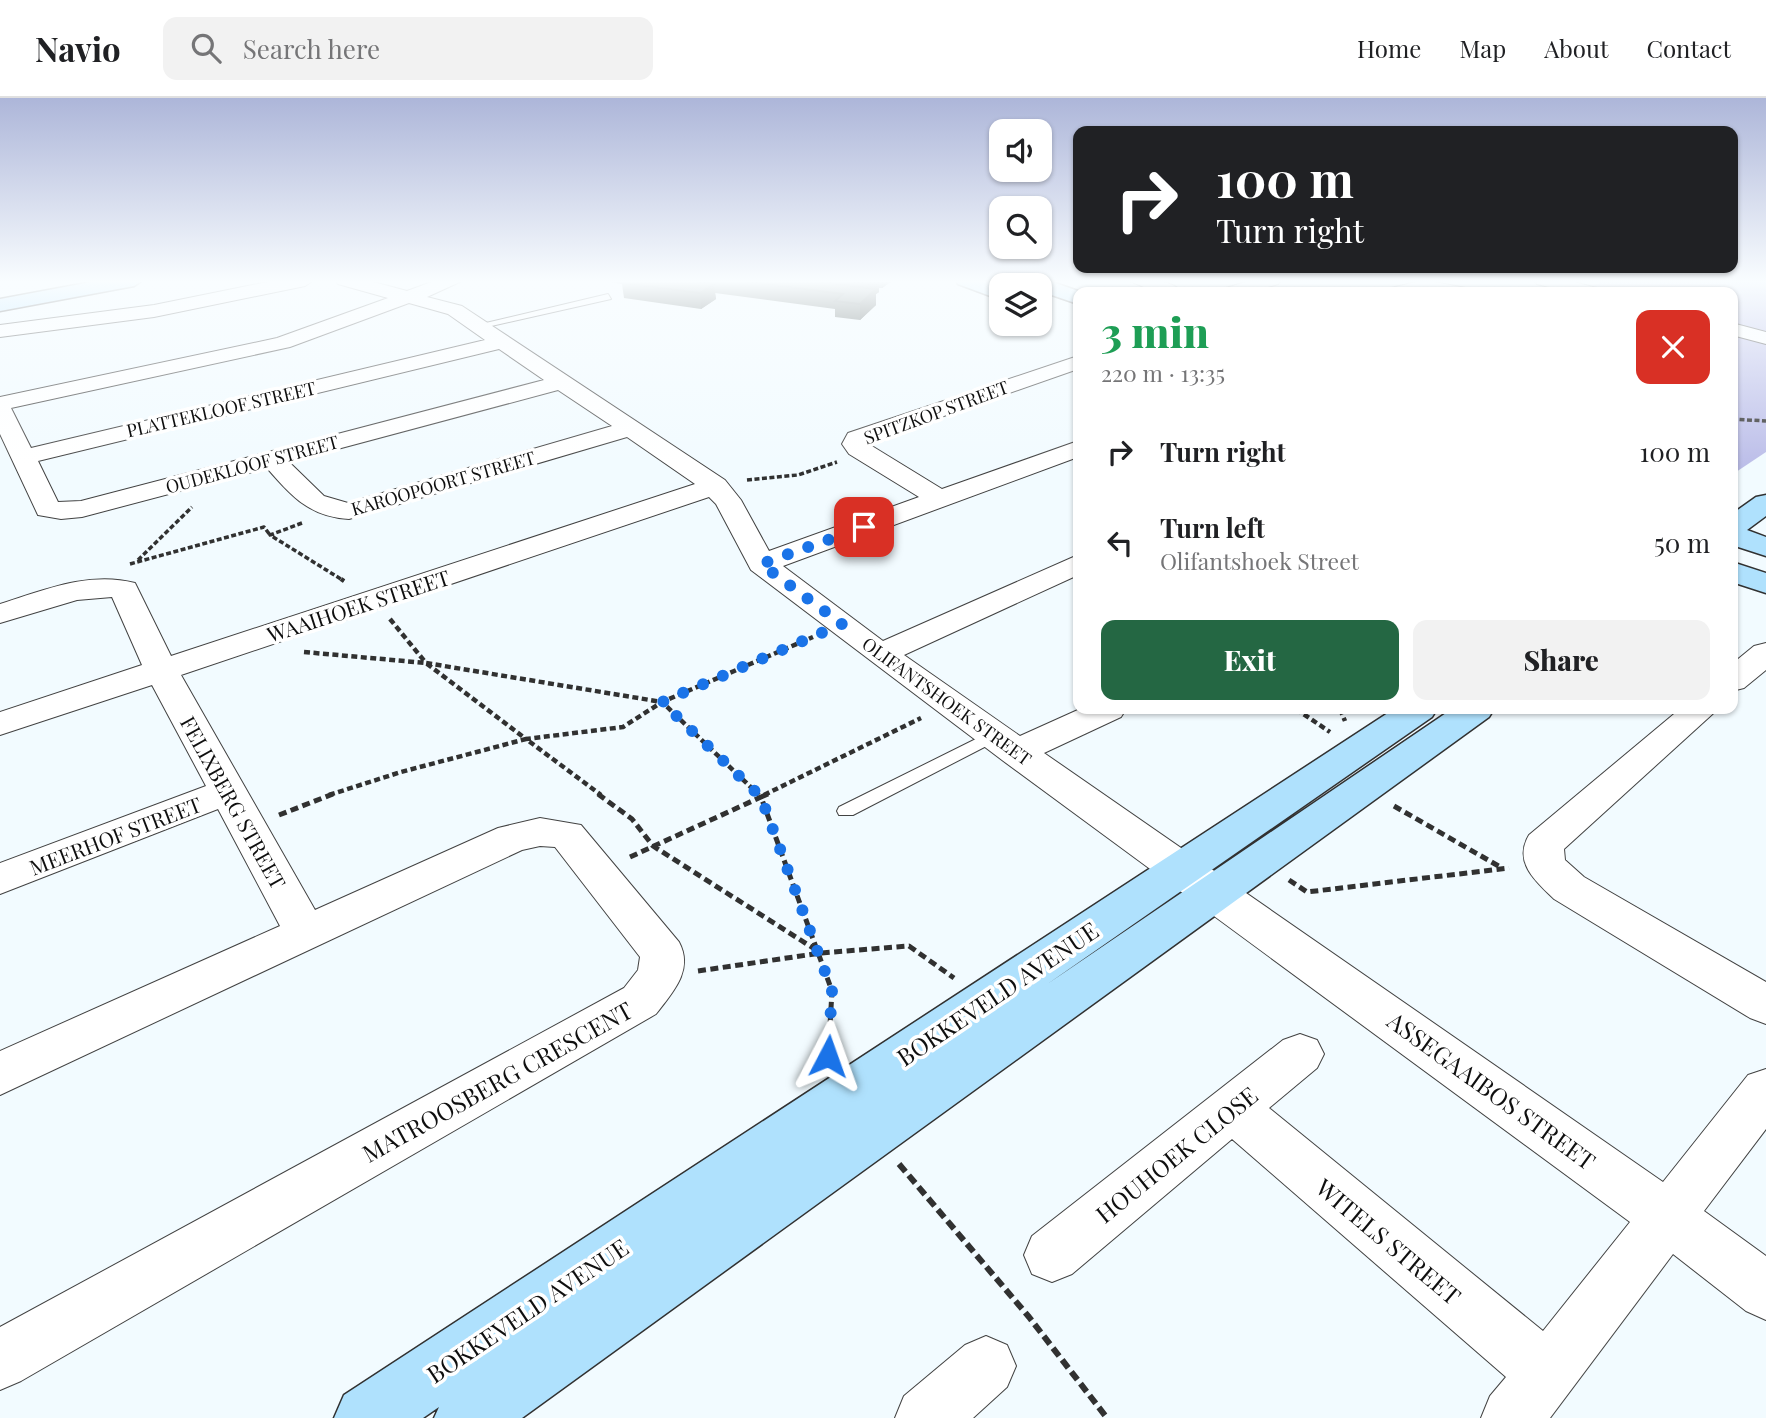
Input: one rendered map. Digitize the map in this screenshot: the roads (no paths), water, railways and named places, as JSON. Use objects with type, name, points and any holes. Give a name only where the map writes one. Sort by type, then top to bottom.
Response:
[{"type":"street","points":[[0,406],[287,342]]},
{"type":"street","name":"OLIFANTSHOEK STREET","points":[[502,342],[631,428],[729,484],[728,500],[761,564],[880,654],[1199,880]]},
{"type":"street","name":"PLATTEKLOOF STREET","points":[[23,457],[502,342]]},
{"type":"street","name":"SPITZKOP STREET","points":[[941,499],[856,447],[857,438],[1071,370]]},
{"type":"street","name":"OUDEKLOOF STREET","points":[[0,406],[48,509],[61,511],[82,509],[561,382]]},
{"type":"street","name":"KAROOPOORT STREET","points":[[273,459],[318,508],[332,512],[349,512],[631,428]]},
{"type":"street","points":[[761,564],[1073,450]]},
{"type":"street","points":[[1738,494],[1766,475]]},
{"type":"street","name":"WAAIHOEK STREET","points":[[0,724],[729,484]]},
{"type":"street","points":[[1738,524],[1766,503]]},
{"type":"street","points":[[1738,537],[1766,547]]},
{"type":"street","points":[[880,654],[1073,566]]},
{"type":"street","points":[[1738,573],[1766,584]]},
{"type":"street","name":"FELIXBERG STREET","points":[[0,614],[83,590],[108,586],[124,589],[161,670],[306,934]]},
{"type":"street","points":[[1738,677],[1763,659]]},
{"type":"street","points":[[1005,744],[1094,714]]},
{"type":"street","name":"BOKKEVELD AVENUE","points":[[367,1418],[856,1116],[1199,880],[1413,714]]},
{"type":"street","name":"BOKKEVELD AVENUE","points":[[467,1418],[856,1116],[986,1001],[1199,880],[1260,860],[1469,714]]},
{"type":"street","points":[[1695,714],[1543,845],[1545,866],[1569,888],[1766,1005]]},
{"type":"street","name":"MEERHOF STREET","points":[[0,879],[229,790]]},
{"type":"street","name":"MATROOSBERG CRESCENT","points":[[0,1360],[640,1001],[660,976],[663,954],[567,835],[540,832],[512,838],[306,934]]},
{"type":"street","name":"ASSEGAAIBOS STREET","points":[[1199,880],[1668,1217],[1766,1291]]},
{"type":"street","points":[[0,1074],[306,934]]},
{"type":"street","name":"HOUHOEK CLOSE","points":[[1052,1255],[1300,1054]]},
{"type":"street","points":[[1511,1418],[1766,1090]]},
{"type":"street","name":"WITELS STREET","points":[[1233,1109],[1546,1373]]},
{"type":"street","points":[[926,1418],[986,1366]]},
{"type":"lane","points":[[846,811],[1005,744]]}]
